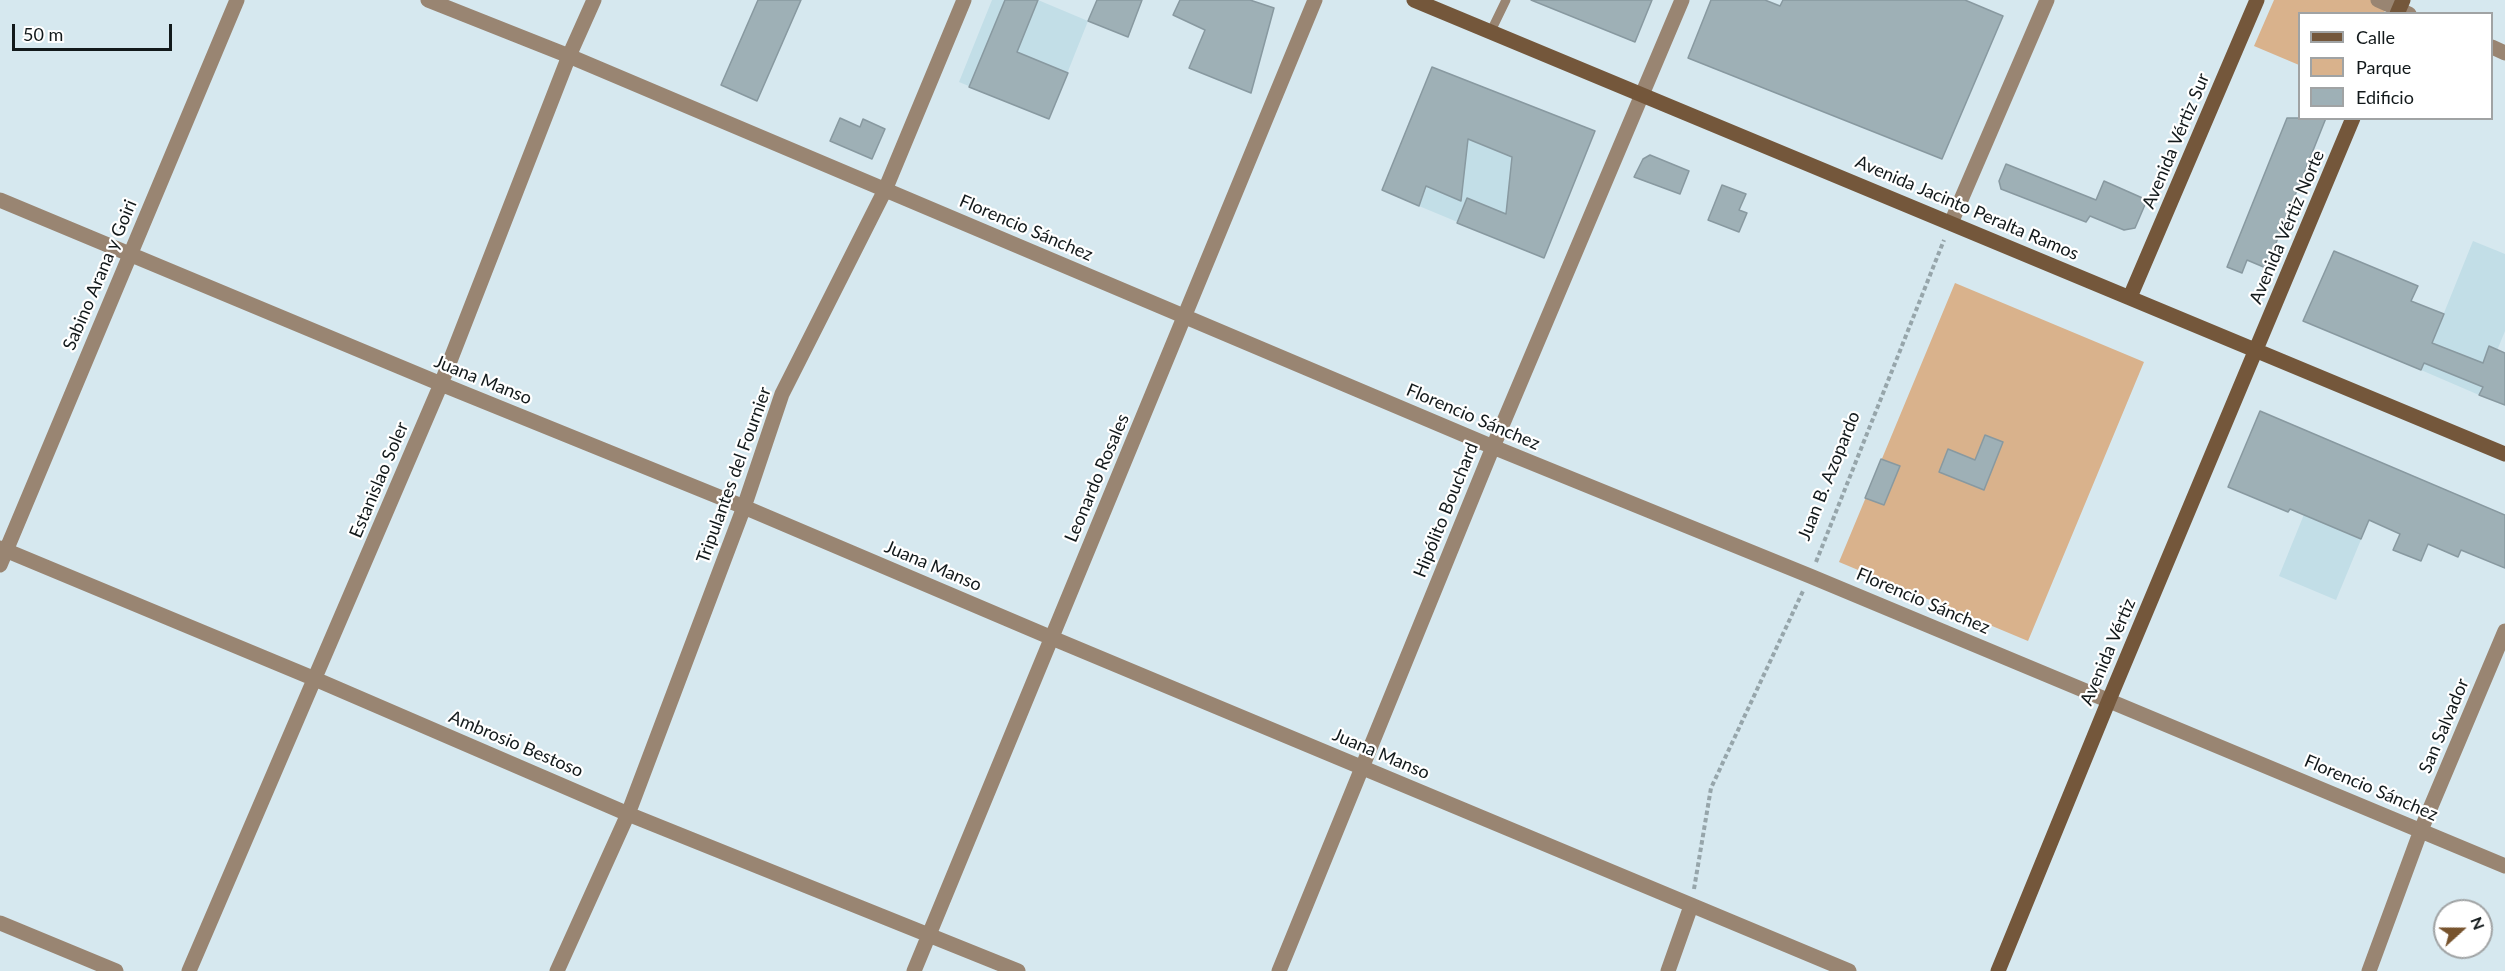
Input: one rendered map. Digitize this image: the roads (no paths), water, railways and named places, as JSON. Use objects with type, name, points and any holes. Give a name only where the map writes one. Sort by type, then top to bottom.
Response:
[{"type":"street","name":"Sabino Arana y Goiri","points":[[2,555],[237,0]]},
{"type":"street","name":"Florencio Sánchez","points":[[428,0],[569,56],[1493,447],[1810,576],[2505,866]]},
{"type":"street","name":"Estanislao Soler","points":[[189,971],[441,384],[569,56],[594,0]]},
{"type":"street","name":"Tripulantes del Fournier","points":[[557,971],[628,814],[744,507],[782,394],[885,190],[964,0]]},
{"type":"street","name":"Leonardo Rosales","points":[[914,971],[1315,0]]},
{"type":"street","name":"Avenida Jacinto Peralta Ramos","points":[[1414,0],[2505,454]]},
{"type":"street","name":"Hipólito Bouchard","points":[[1279,971],[1493,447],[1682,0]]},
{"type":"street","points":[[1951,223],[2047,0]]},
{"type":"street","name":"Avenida Vértiz Sur","points":[[2130,297],[2257,0]]},
{"type":"street","points":[[2378,0],[2402,9]]},
{"type":"street","name":"Avenida Vértiz Norte","points":[[2257,350],[2352,120]]},
{"type":"street","name":"Juana Manso","points":[[0,200],[441,384],[744,507],[1849,971]]},
{"type":"street","name":"Avenida Vértiz","points":[[1998,971],[2109,700],[2257,350]]},
{"type":"street","name":"Ambrosio Bestoso","points":[[2,555],[315,679],[628,814],[1018,971]]},
{"type":"street","name":"San Salvador","points":[[2369,971],[2421,830],[2505,631]]},
{"type":"street","points":[[1668,971],[1691,906]]},
{"type":"street","points":[[0,923],[116,971]]},
{"type":"lane","points":[[1491,31],[1506,0]]}]
